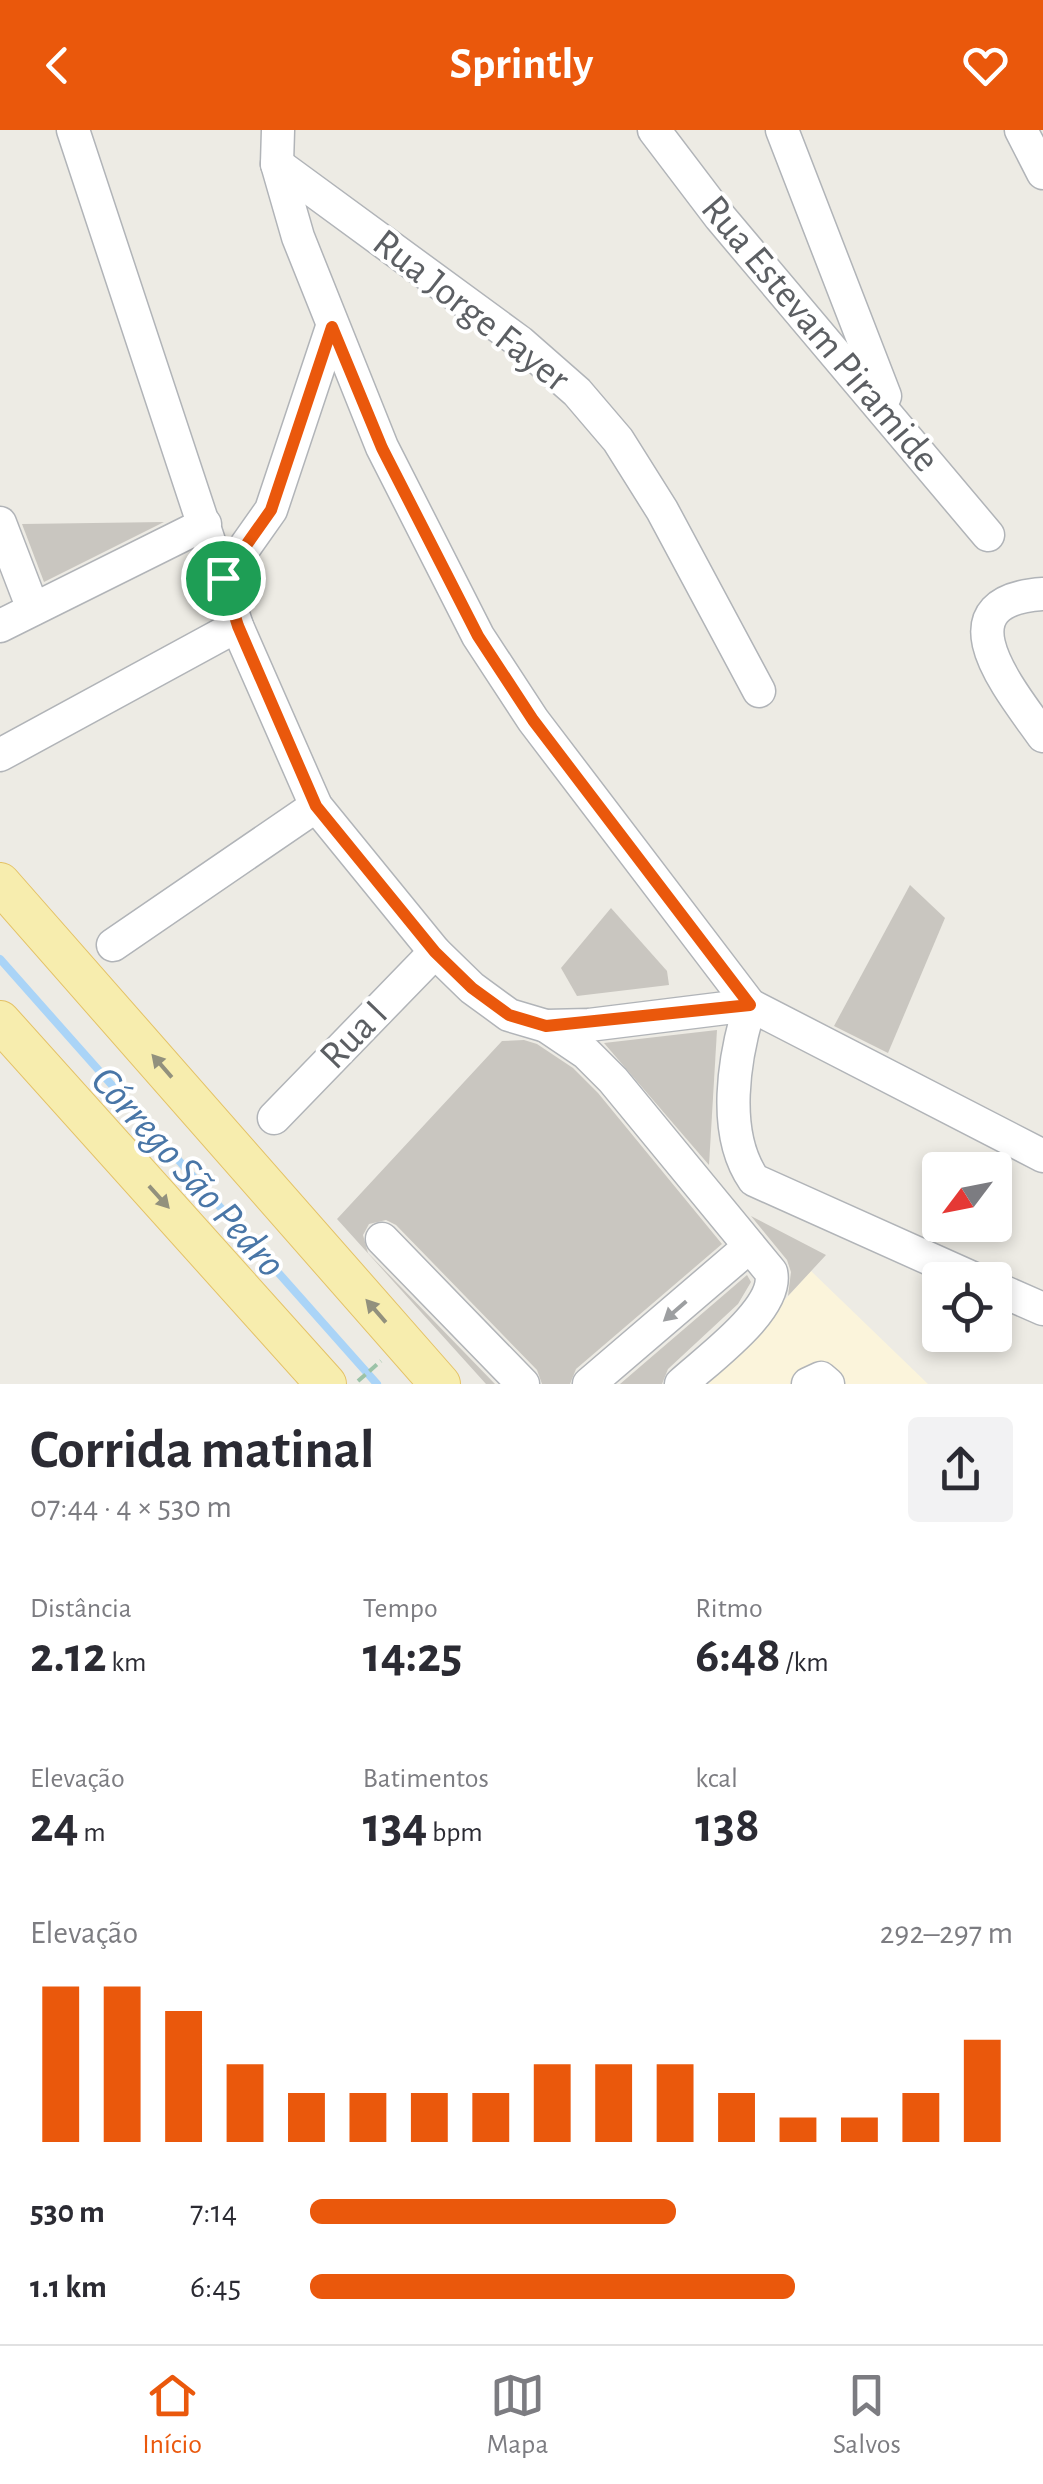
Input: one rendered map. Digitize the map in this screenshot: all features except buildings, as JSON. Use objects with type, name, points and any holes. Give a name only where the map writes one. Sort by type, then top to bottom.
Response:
[{"type":"main road","points":[[0,883],[440,1384]]},
{"type":"main road","points":[[0,1020],[326,1384]]},
{"type":"street","points":[[73,130],[238,626],[316,806],[435,952],[472,988],[509,1015],[546,1026],[586,1053],[613,1080],[771,1272],[774,1283],[770,1294],[752,1318],[681,1384]]},
{"type":"street","points":[[278,130],[278,164],[298,237],[382,448],[478,636],[533,720],[750,1005],[1043,1156]]},
{"type":"street","name":"Rua Estevam Piramide","points":[[654,130],[720,217],[988,535]]},
{"type":"street","points":[[782,130],[897,428]]},
{"type":"street","points":[[1021,130],[1043,172]]},
{"type":"street","name":"Rua Jorge Fayer","points":[[278,164],[520,342],[577,392],[618,440],[662,510],[759,691]]},
{"type":"street","points":[[223,578],[271,510],[332,327]]},
{"type":"street","points":[[0,522],[33,609]]},
{"type":"street","points":[[0,626],[205,524]]},
{"type":"street","points":[[1043,594],[1027,595],[1000,608],[986,626],[986,645],[995,668],[1043,736]]},
{"type":"street","points":[[0,755],[238,626]]},
{"type":"street","points":[[113,945],[316,806]]},
{"type":"street","name":"Rua I","points":[[274,1118],[435,952]]},
{"type":"street","points":[[546,1026],[750,1005]]},
{"type":"street","points":[[750,1005],[737,1048],[736,1140],[741,1162],[754,1180],[937,1262]]},
{"type":"street","points":[[382,1240],[523,1384]]},
{"type":"street","points":[[589,1384],[749,1247]]},
{"type":"street","points":[[1012,1296],[1043,1310]]},
{"type":"street","points":[[808,1384],[821,1378],[828,1384]]},
{"type":"path","points":[[355,1384],[384,1358]]},
{"type":"shaded area","points":[[811,1271],[928,1384],[708,1384]]},
{"type":"waterway","name":"Córrego São Pedro","points":[[0,959],[377,1384]]},
{"type":"route","points":[[332,327],[382,448],[478,636],[533,720],[750,1005],[590,1025],[546,1026],[509,1015],[472,988],[435,952],[316,806],[238,626],[223,578],[271,510],[332,327]]}]
